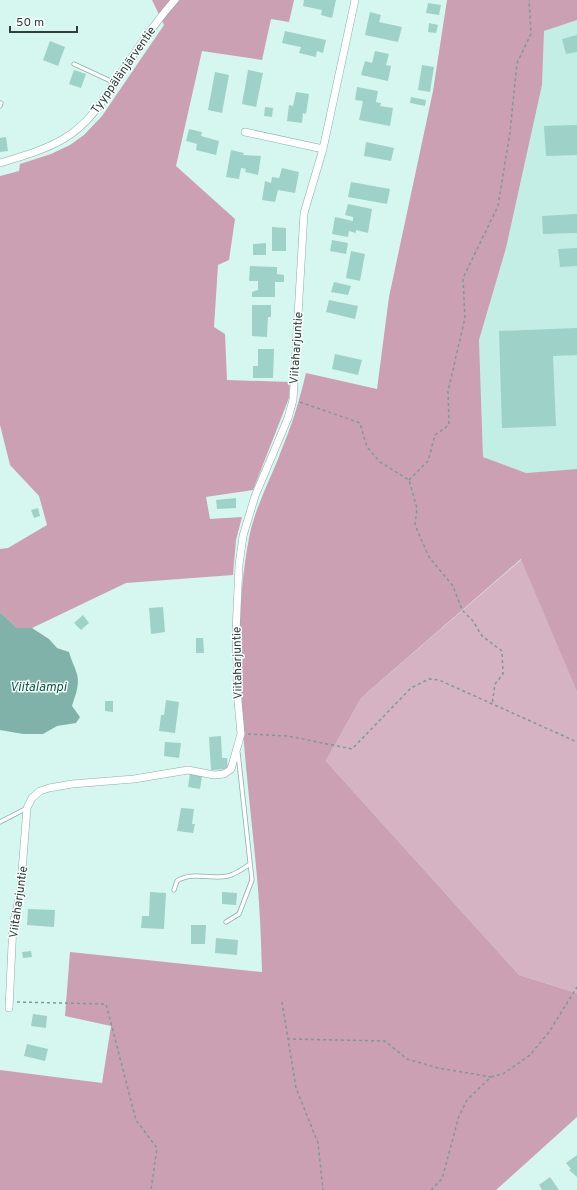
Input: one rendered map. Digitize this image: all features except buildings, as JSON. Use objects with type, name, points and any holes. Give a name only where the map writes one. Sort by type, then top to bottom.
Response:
[{"type":"street","name":"Tyyppälänjärventie","points":[[0,163],[27,155],[66,137],[97,110],[175,0]]},
{"type":"street","name":"Viitaharjuntie","points":[[9,1005],[13,924],[20,896],[27,808],[32,798],[40,791],[72,784],[134,779],[188,770],[214,775],[224,774],[231,769],[238,752],[241,734],[238,701],[236,632],[239,565],[243,536],[255,496],[288,418],[293,400],[297,356],[304,218],[322,149],[355,0]]},
{"type":"street","points":[[245,132],[322,149]]},
{"type":"lane","points":[[74,64],[115,83]]},
{"type":"lane","points":[[226,922],[239,914],[252,880],[238,752]]},
{"type":"lane","points":[[0,822],[27,808]]},
{"type":"lane","points":[[174,890],[177,881],[184,877],[226,877],[235,874],[250,864]]},
{"type":"path","points":[[409,480],[428,461],[435,435],[448,425],[448,391],[465,318],[463,278],[498,206],[510,132],[517,63],[531,34],[528,0]]},
{"type":"path","points":[[293,400],[360,422],[367,447],[380,462],[409,480],[417,508],[415,525],[429,557],[453,586],[462,610],[473,621],[482,636],[502,651],[503,674],[495,684],[492,705]]},
{"type":"path","points":[[241,734],[288,736],[352,749],[411,688],[428,679],[439,680],[577,742]]},
{"type":"path","points":[[288,1039],[385,1041],[407,1059],[438,1068],[491,1077],[503,1074],[530,1055],[549,1032],[577,987]]},
{"type":"path","points":[[282,1002],[296,1088],[318,1143],[323,1190]]},
{"type":"path","points":[[9,1005],[106,1004],[136,1120],[157,1148],[151,1190]]},
{"type":"path","points":[[431,1190],[442,1179],[459,1116],[467,1100],[491,1077]]},
{"type":"shaded area","points":[[152,0],[294,0],[289,22],[271,19],[262,60],[202,51],[176,166],[235,219],[229,260],[218,265],[214,327],[225,334],[227,380],[290,382],[289,398],[253,490],[206,497],[210,519],[242,517],[236,540],[233,575],[126,583],[32,628],[17,628],[0,612],[0,549],[8,548],[47,525],[39,496],[10,465],[0,425],[0,176],[19,171],[20,164],[51,154],[70,145],[84,135],[102,116],[164,25]]},
{"type":"shaded area","points":[[447,0],[577,0],[577,20],[544,31],[542,85],[506,248],[479,340],[483,457],[526,473],[577,469],[577,692],[521,559],[361,698],[326,761],[519,975],[577,993],[577,1117],[496,1190],[0,1190],[0,1070],[102,1083],[111,1026],[65,1016],[70,952],[262,972],[259,901],[241,708],[240,622],[243,580],[249,538],[259,503],[279,458],[290,428],[306,373],[377,389],[389,297],[433,91]]},
{"type":"shaded area","points":[[577,20],[577,469],[526,473],[483,457],[479,340],[506,248],[542,85],[544,31]]},
{"type":"shaded area","points":[[522,559],[577,692],[577,993],[519,975],[326,761],[361,698]]},
{"type":"water","name":"Viitalampi","points":[[0,612],[17,628],[32,628],[49,639],[57,648],[69,652],[78,678],[77,690],[72,706],[80,717],[76,723],[57,726],[43,734],[23,734],[0,730]]}]
